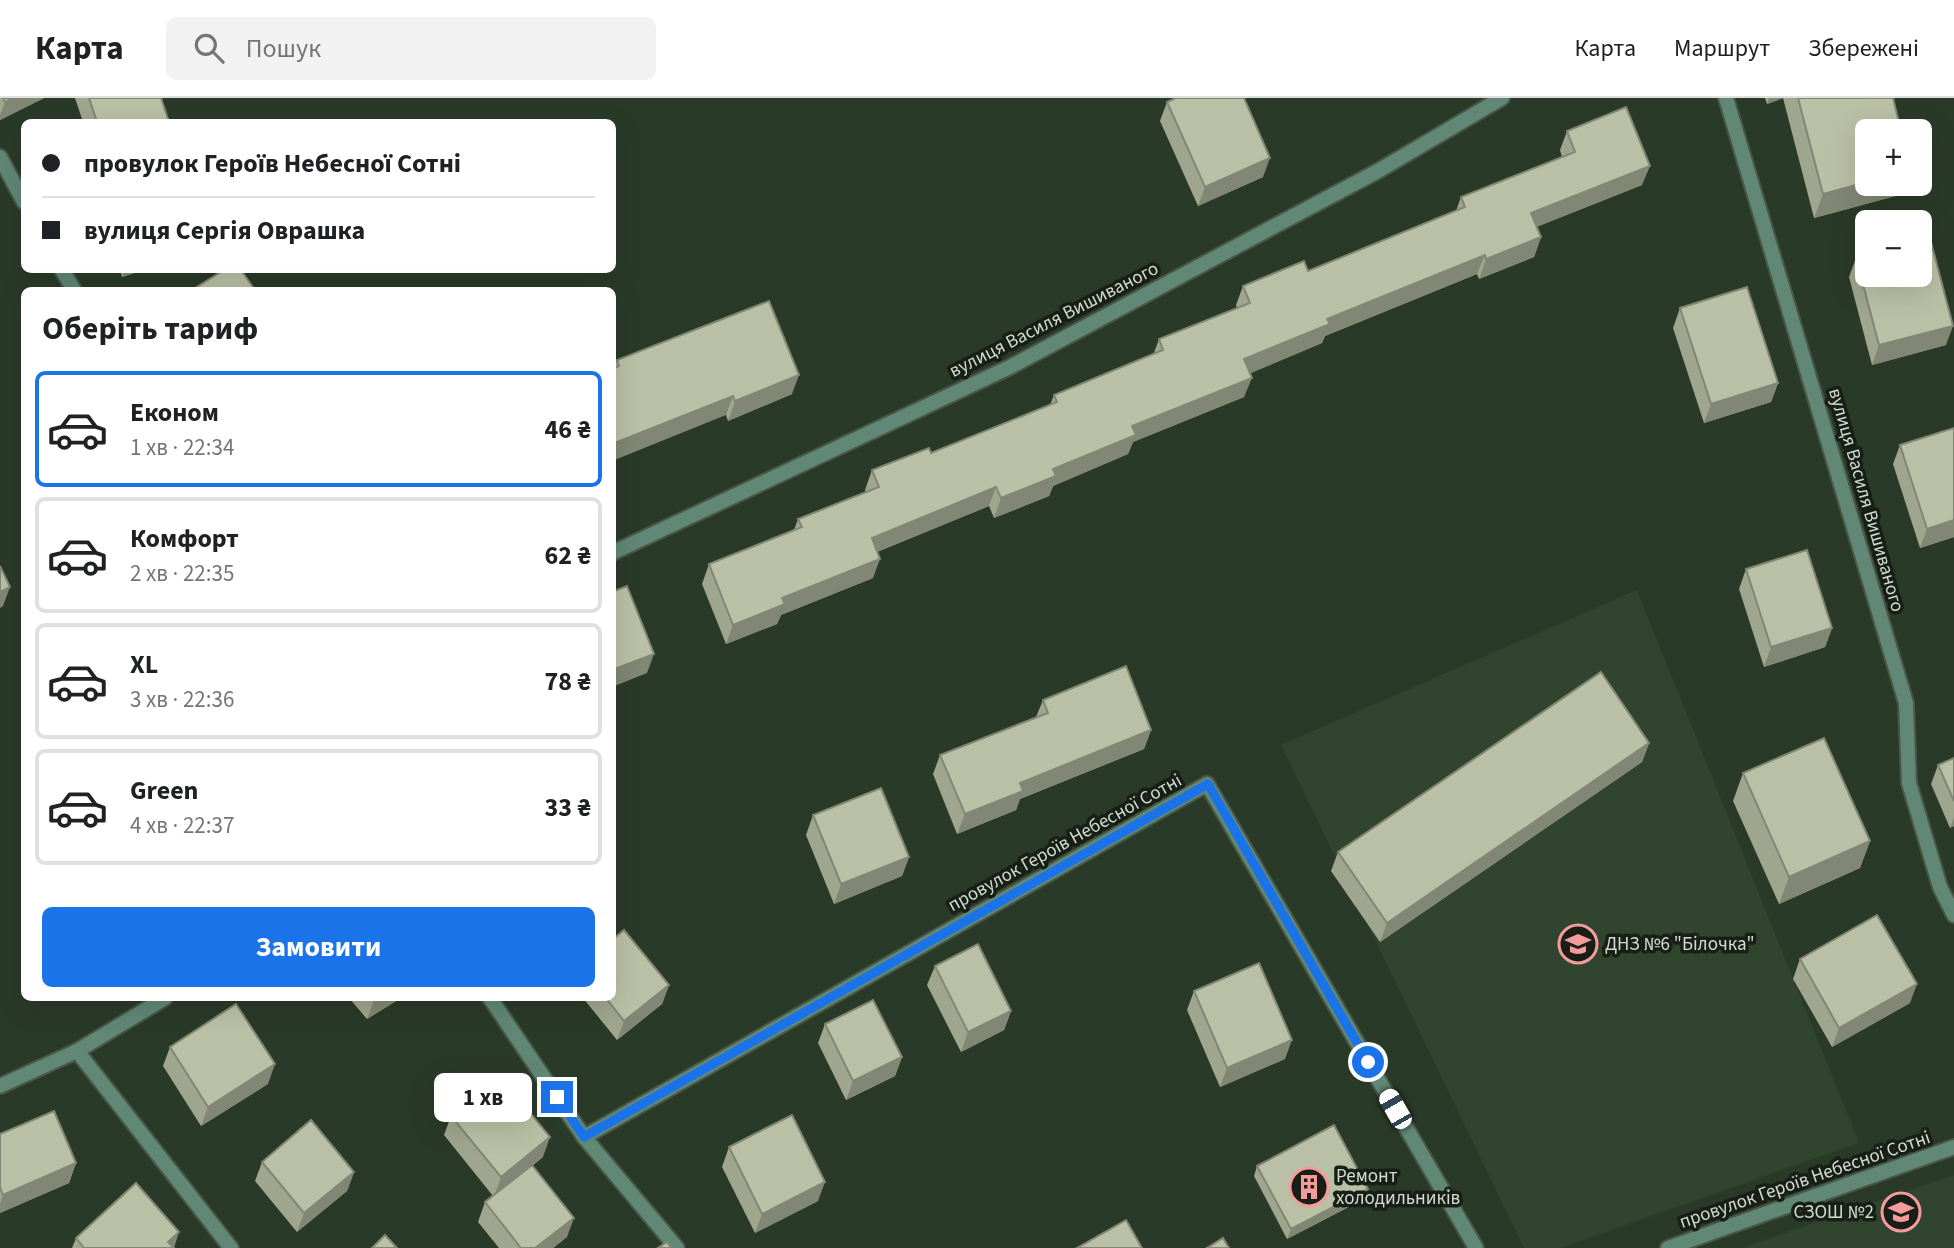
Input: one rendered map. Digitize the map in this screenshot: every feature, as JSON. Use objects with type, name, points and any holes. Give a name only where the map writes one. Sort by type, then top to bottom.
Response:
[{"type":"street","name":"вулиця Василя Вишиваного","points":[[616,551],[1010,367],[1378,171],[1502,98]]},
{"type":"street","name":"вулиця Василя Вишиваного","points":[[1726,98],[1906,703],[1909,783],[1940,887],[1954,915]]},
{"type":"street","points":[[0,157],[21,196]]},
{"type":"street","name":"провулок Героїв Небесної Сотні","points":[[584,1137],[1208,784],[1476,1248]]},
{"type":"street","points":[[0,1086],[76,1051],[160,1001]]},
{"type":"street","points":[[492,1001],[584,1137],[677,1248]]},
{"type":"street","points":[[76,1051],[231,1248]]},
{"type":"street","name":"провулок Героїв Небесної Сотні","points":[[1668,1248],[1954,1147]]},
{"type":"shaded area","name":"ДНЗ №6 \"Білочка\"","points":[[1637,590],[1859,1143],[1560,1248],[1524,1248],[1281,745]]},
{"type":"shaded area","name":"СЗОШ №2","points":[[1954,1175],[1954,1248],[1741,1248]]},
{"type":"building","points":[[89,98],[161,98],[168,119],[96,119]]},
{"type":"building","points":[[1176,98],[1244,98],[1270,158],[1205,187],[1167,102]]},
{"type":"building","points":[[1798,98],[1893,98],[1898,119],[1855,119],[1855,185],[1823,194]]},
{"type":"building","points":[[1626,107],[1650,166],[1531,213],[1541,237],[1486,259],[1485,255],[1327,319],[1330,324],[1244,359],[1252,378],[1132,426],[1136,435],[1053,469],[1056,476],[1001,498],[996,487],[872,538],[880,559],[782,598],[785,604],[733,625],[709,564],[802,527],[798,519],[879,487],[872,470],[929,448],[931,453],[1057,402],[1054,395],[1163,350],[1159,339],[1250,303],[1243,286],[1304,261],[1308,271],[1465,207],[1461,197],[1575,152],[1567,131]]},
{"type":"building","points":[[1932,246],[1953,326],[1879,345],[1864,287],[1932,287]]},
{"type":"building","points":[[219,273],[243,273],[253,287],[197,287]]},
{"type":"building","points":[[1747,287],[1778,383],[1711,404],[1680,308]]},
{"type":"building","points":[[769,301],[799,375],[735,401],[733,396],[616,442],[617,360]]},
{"type":"building","points":[[1954,428],[1954,520],[1927,529],[1900,445]]},
{"type":"building","points":[[1807,550],[1832,628],[1771,647],[1746,569]]},
{"type":"building","points":[[0,566],[10,587],[0,592]]},
{"type":"building","points":[[627,586],[654,654],[616,668],[616,590]]},
{"type":"building","points":[[1126,666],[1151,730],[1020,783],[1023,791],[965,814],[940,755],[1048,713],[1043,700]]},
{"type":"building","points":[[1601,672],[1649,743],[1387,923],[1338,852]]},
{"type":"building","points":[[1824,738],[1870,841],[1789,877],[1743,773]]},
{"type":"building","points":[[1954,758],[1954,801],[1938,765]]},
{"type":"building","points":[[881,788],[909,857],[841,884],[813,815]]},
{"type":"building","points":[[1877,915],[1917,984],[1839,1028],[1800,959]]},
{"type":"building","points":[[624,930],[669,985],[624,1021],[608,1001],[616,1001],[616,937]]},
{"type":"building","points":[[978,944],[1011,1011],[968,1032],[935,966]]},
{"type":"building","points":[[1259,963],[1292,1040],[1227,1068],[1194,991]]},
{"type":"building","points":[[873,1000],[902,1057],[853,1081],[825,1024]]},
{"type":"building","points":[[236,1004],[275,1064],[208,1107],[170,1047]]},
{"type":"building","points":[[500,1076],[550,1137],[501,1177],[451,1116]]},
{"type":"building","points":[[54,1111],[76,1163],[3,1195],[0,1187],[0,1134]]},
{"type":"building","points":[[792,1115],[825,1182],[762,1214],[729,1147]]},
{"type":"building","points":[[311,1120],[354,1172],[304,1213],[262,1162]]},
{"type":"building","name":"Ремонт холодильників","points":[[1334,1125],[1368,1189],[1291,1229],[1257,1166]]},
{"type":"building","points":[[532,1165],[574,1218],[535,1248],[521,1248],[485,1202]]},
{"type":"building","points":[[136,1183],[179,1232],[168,1242],[174,1248],[84,1248],[76,1238]]},
{"type":"building","points":[[1126,1220],[1142,1248],[1077,1248]]},
{"type":"building","points":[[385,1235],[397,1248],[372,1248]]},
{"type":"building","points":[[1223,1238],[1229,1248],[1207,1248]]},
{"type":"building","points":[[667,1242],[671,1248],[658,1248]]},
{"type":"place","name":"ДНЗ №6 \"Білочка\"","points":[[1578,944]]},
{"type":"place","name":"Ремонт холодильників","points":[[1309,1187]]},
{"type":"place","name":"СЗОШ №2","points":[[1901,1212]]},
{"type":"route","points":[[557,1097],[584,1137],[1208,784],[1368,1062]]}]
